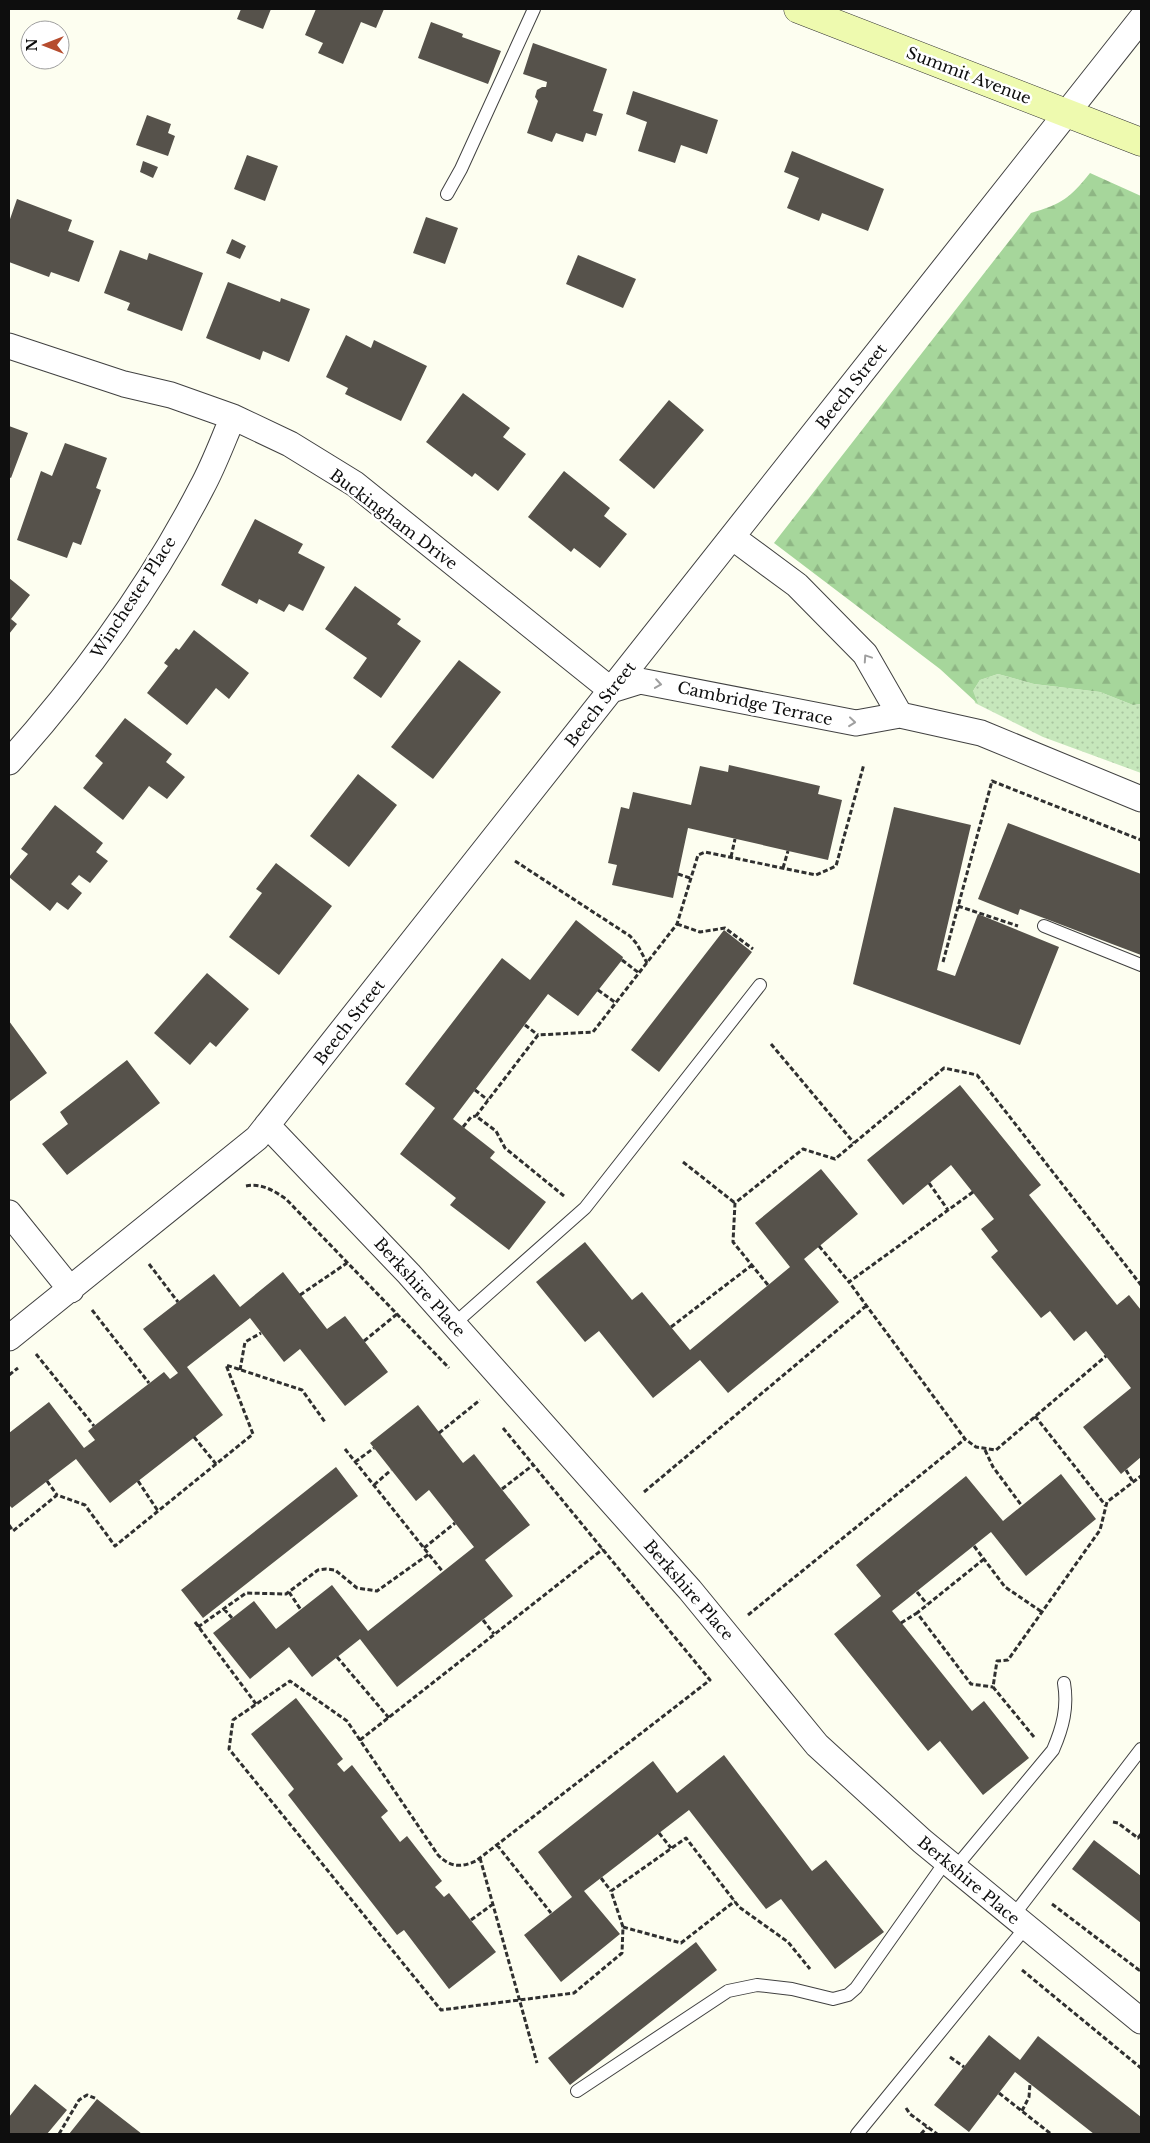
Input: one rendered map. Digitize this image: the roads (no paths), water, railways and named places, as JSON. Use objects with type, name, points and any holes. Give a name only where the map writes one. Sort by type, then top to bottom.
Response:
[{"type":"street","name":"Summit Avenue","points":[[798,9],[833,15],[1141,142]]},
{"type":"street","name":"Beech Street","points":[[9,1338],[258,1138],[1141,19]]},
{"type":"street","name":"Buckingham Drive","points":[[9,346],[124,384],[171,395],[233,418],[290,444],[355,484],[611,690]]},
{"type":"street","name":"Winchester Place","points":[[9,762],[38,729],[100,650],[156,567],[203,486],[233,418]]},
{"type":"street","points":[[732,537],[796,585],[865,654],[900,715]]},
{"type":"street","name":"Cambridge Terrace","points":[[611,690],[640,681],[856,723],[900,715],[981,733],[1141,799]]},
{"type":"street","name":"Berkshire Place","points":[[267,1125],[454,1324],[690,1590],[818,1745],[951,1865],[1141,2021]]},
{"type":"street","points":[[9,1213],[71,1290]]},
{"type":"lane","points":[[446,194],[461,169],[534,9]]},
{"type":"lane","points":[[1044,926],[1141,965]]},
{"type":"lane","points":[[454,1324],[585,1208],[760,985]]},
{"type":"lane","points":[[577,2091],[728,1991],[757,1985],[792,1989],[834,1999],[848,1995],[856,1988],[951,1865],[1053,1750],[1065,1715],[1067,1700],[1064,1683]]},
{"type":"lane","points":[[857,2134],[1020,1921],[1141,1749]]}]
